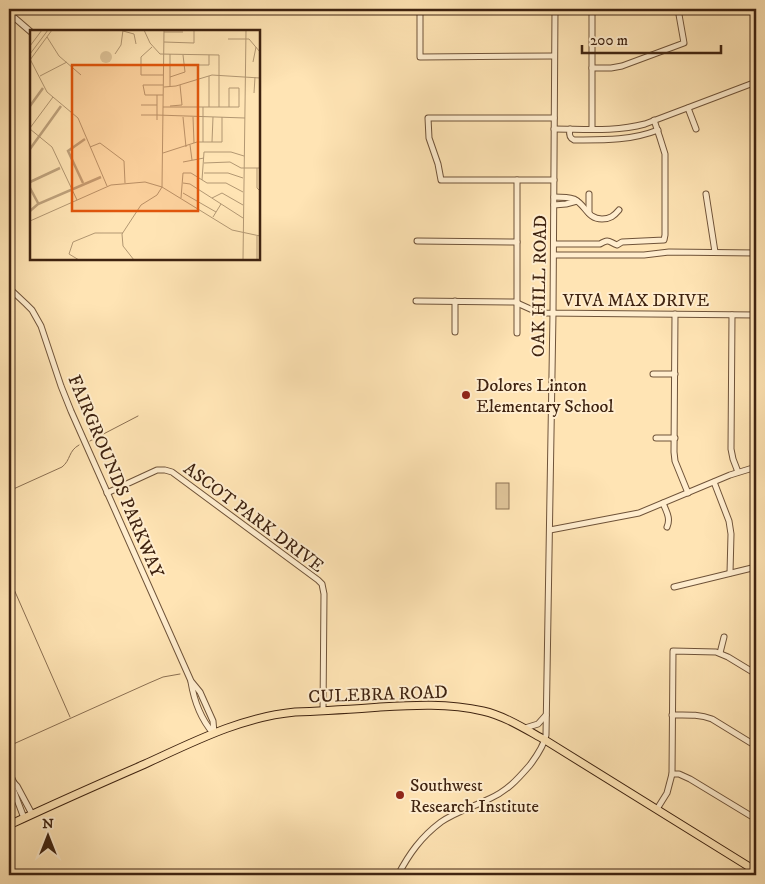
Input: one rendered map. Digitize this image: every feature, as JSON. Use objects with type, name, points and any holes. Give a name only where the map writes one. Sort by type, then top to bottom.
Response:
[{"type":"main road","name":"CULEBRA ROAD","points":[[9,825],[237,724],[282,713],[442,705],[482,711],[524,728],[756,871]]},
{"type":"street","points":[[420,9],[420,57],[554,56]]},
{"type":"street","name":"OAK HILL ROAD","points":[[545,740],[554,255],[555,9]]},
{"type":"street","points":[[592,9],[592,129]]},
{"type":"street","points":[[592,68],[622,66],[684,43],[678,9]]},
{"type":"street","points":[[9,13],[30,31]]},
{"type":"street","points":[[554,129],[616,129],[633,127],[756,82]]},
{"type":"street","points":[[688,108],[696,129]]},
{"type":"street","points":[[554,118],[428,118],[429,138],[438,164],[441,180],[554,180]]},
{"type":"street","points":[[554,244],[600,244],[608,240],[617,246],[622,242],[664,240],[665,154],[654,120]]},
{"type":"street","points":[[570,129],[571,139],[574,140],[618,140],[658,130]]},
{"type":"street","points":[[517,180],[517,333]]},
{"type":"street","points":[[589,194],[589,213]]},
{"type":"street","points":[[706,194],[714,252]]},
{"type":"street","points":[[554,197],[577,201],[596,219],[612,217],[619,210]]},
{"type":"street","points":[[554,205],[577,201]]},
{"type":"street","points":[[417,241],[517,242]]},
{"type":"street","points":[[554,255],[644,255],[669,252],[756,253]]},
{"type":"street","name":"FAIRGROUNDS PARKWAY","points":[[9,288],[26,304],[41,326],[71,411],[191,681],[193,695],[206,724],[214,733]]},
{"type":"street","name":"VIVA MAX DRIVE","points":[[416,301],[517,303],[536,312],[553,313],[756,315]]},
{"type":"street","points":[[455,301],[455,332]]},
{"type":"street","points":[[675,314],[675,461],[688,493]]},
{"type":"street","points":[[732,315],[731,449],[738,472]]},
{"type":"street","points":[[653,374],[675,374]]},
{"type":"street","points":[[656,438],[675,438]]},
{"type":"street","points":[[550,530],[634,514],[738,472],[756,467]]},
{"type":"street","name":"ASCOT PARK DRIVE","points":[[107,493],[157,470],[172,472],[322,584],[324,594],[323,711]]},
{"type":"street","points":[[714,482],[729,521],[731,534],[730,573]]},
{"type":"street","points":[[663,503],[668,517],[669,523],[667,527]]},
{"type":"street","points":[[674,587],[756,566]]},
{"type":"street","points":[[720,653],[724,638]]},
{"type":"street","points":[[656,809],[667,793],[672,774],[673,651],[720,653],[756,674]]},
{"type":"street","points":[[524,728],[538,724],[546,714]]},
{"type":"street","points":[[672,715],[705,716],[756,746]]},
{"type":"street","points":[[398,875],[416,845],[441,822],[489,800],[514,783],[532,762],[545,740]]},
{"type":"street","points":[[9,772],[32,814]]},
{"type":"street","points":[[672,774],[690,779],[756,819]]},
{"type":"street","points":[[14,783],[13,789],[24,818]]},
{"type":"shaded area","points":[[123,9],[163,9],[143,13]]},
{"type":"shaded area","points":[[496,483],[509,483],[509,509],[496,509]]},
{"type":"waterway","points":[[90,441],[138,416]]},
{"type":"waterway","points":[[9,491],[62,467],[75,447],[79,445]]},
{"type":"waterway","points":[[9,578],[70,717]]},
{"type":"waterway","points":[[9,746],[163,677],[180,674]]},
{"type":"place","name":"Dolores Linton Elementary School","points":[[466,395]]},
{"type":"place","name":"Southwest Research Institute","points":[[400,795]]}]
